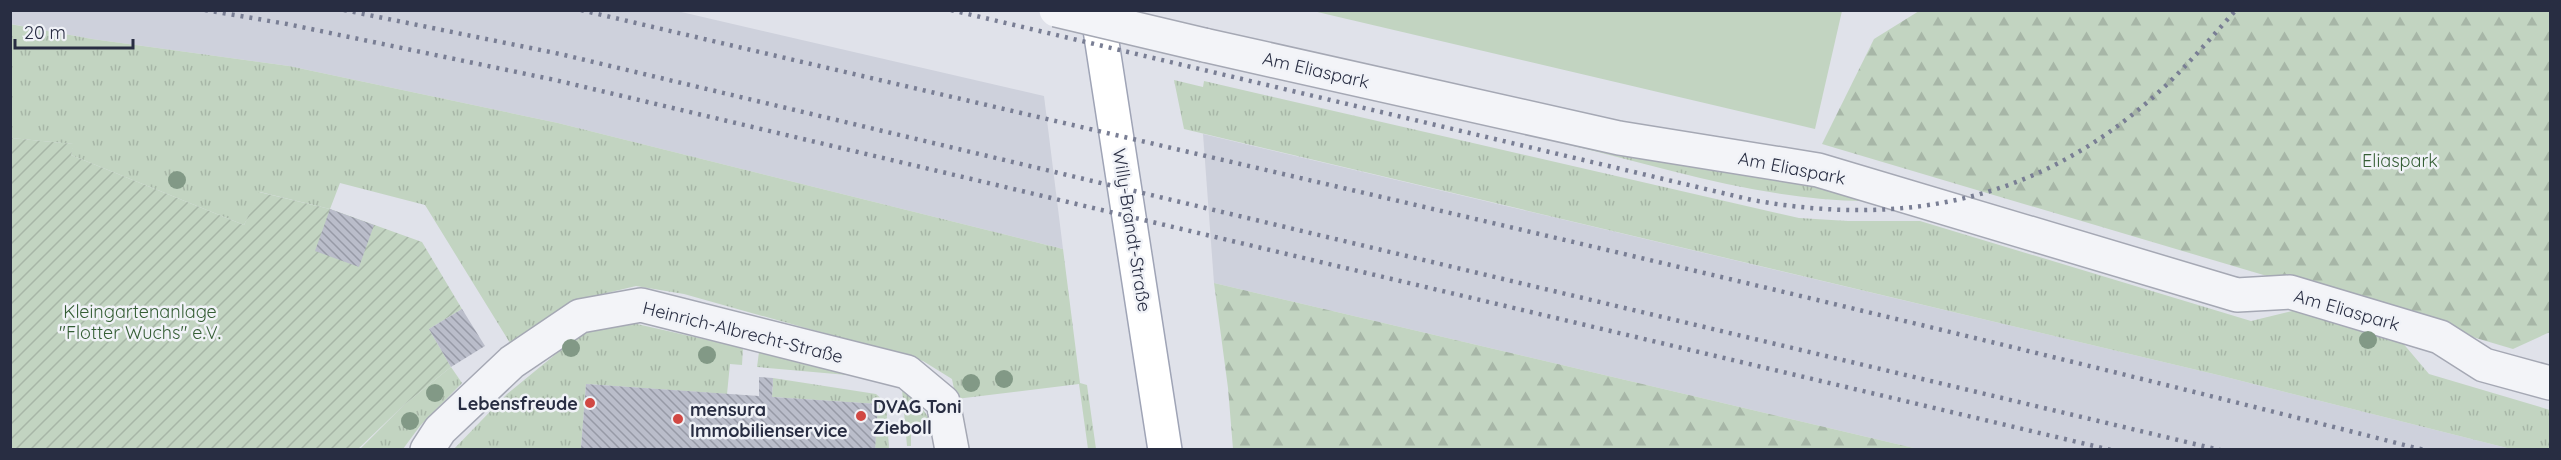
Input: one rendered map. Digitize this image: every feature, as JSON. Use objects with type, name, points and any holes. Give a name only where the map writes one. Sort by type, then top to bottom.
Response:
[{"type":"main road","name":"Willy-Brandt-Straße","points":[[1097,10],[1165,450]]},
{"type":"street","name":"Am Eliaspark","points":[[1056,10],[1619,138],[1818,170],[2237,295],[2290,292],[2440,338],[2484,365],[2549,380]]},
{"type":"street","name":"Heinrich-Albrecht-Straße","points":[[427,450],[441,430],[512,362],[580,316],[641,305],[907,372],[943,402],[952,450]]},
{"type":"shaded area","points":[[10,11],[677,11],[1044,96],[1063,249],[558,123],[289,66],[92,39],[11,24]]},
{"type":"shaded area","points":[[1203,134],[2218,375],[2511,449],[1918,449],[1214,283]]},
{"type":"green space","points":[[1842,10],[1815,129],[1313,11]]},
{"type":"green space","name":"Eliaspark","points":[[1919,11],[2550,11],[2550,332],[2513,349],[1822,144],[1874,39]]},
{"type":"green space","points":[[10,24],[92,39],[289,66],[558,123],[1063,249],[1080,383],[1087,385],[1096,449],[1088,449],[1079,384],[956,399],[952,379],[923,361],[684,294],[636,286],[578,300],[523,341],[510,343],[425,205],[340,183],[330,209],[260,192],[244,225],[71,155],[73,144],[11,138]]},
{"type":"green space","points":[[1174,80],[1203,87],[1204,81],[1799,218],[1920,221],[2251,321],[2304,308],[2396,335],[2429,374],[2550,410],[2550,449],[2511,449],[2218,375],[1184,129]]},
{"type":"green space","name":"Kleingartenanlage \"Flotter Wuchs\" e.V.","points":[[11,138],[74,144],[71,155],[244,225],[259,192],[330,209],[422,242],[462,309],[429,329],[451,367],[405,404],[358,449],[11,450]]},
{"type":"green space","points":[[1569,145],[1805,183],[1866,201],[1829,200],[1716,182]]},
{"type":"green space","points":[[1214,283],[1918,449],[1233,449],[1228,388]]},
{"type":"green space","points":[[628,322],[743,348],[742,365],[730,364],[727,394],[586,384],[581,448],[596,449],[453,450],[507,394],[579,335]]},
{"type":"green space","points":[[759,352],[848,372],[847,375],[757,367]]},
{"type":"green space","points":[[451,367],[462,383],[420,426],[403,449],[359,450],[405,404]]},
{"type":"green space","points":[[773,378],[876,394],[886,403],[889,449],[875,449],[877,404],[772,397]]},
{"type":"green space","points":[[902,389],[921,408],[936,430],[911,434],[911,446],[907,446]]},
{"type":"building","points":[[330,209],[374,225],[359,267],[315,251]]},
{"type":"building","points":[[462,309],[485,346],[451,367],[429,329]]},
{"type":"building","points":[[759,377],[773,378],[772,397],[878,404],[875,450],[581,448],[586,384],[759,396]]},
{"type":"railway","points":[[205,10],[287,24],[555,80],[2111,450]]},
{"type":"railway","points":[[344,10],[560,54],[2220,450]]},
{"type":"railway","points":[[581,10],[1734,280],[2424,450]]},
{"type":"railway","points":[[951,10],[1752,200],[1807,208],[1861,210],[1913,207],[1964,198],[2013,183],[2060,162],[2106,134],[2151,99],[2236,10]]},
{"type":"place","name":"Lebensfreude","points":[[590,403]]},
{"type":"place","name":"DVAG Toni Zieboll","points":[[861,416]]},
{"type":"place","name":"mensura Immobilienservice","points":[[678,419]]}]
